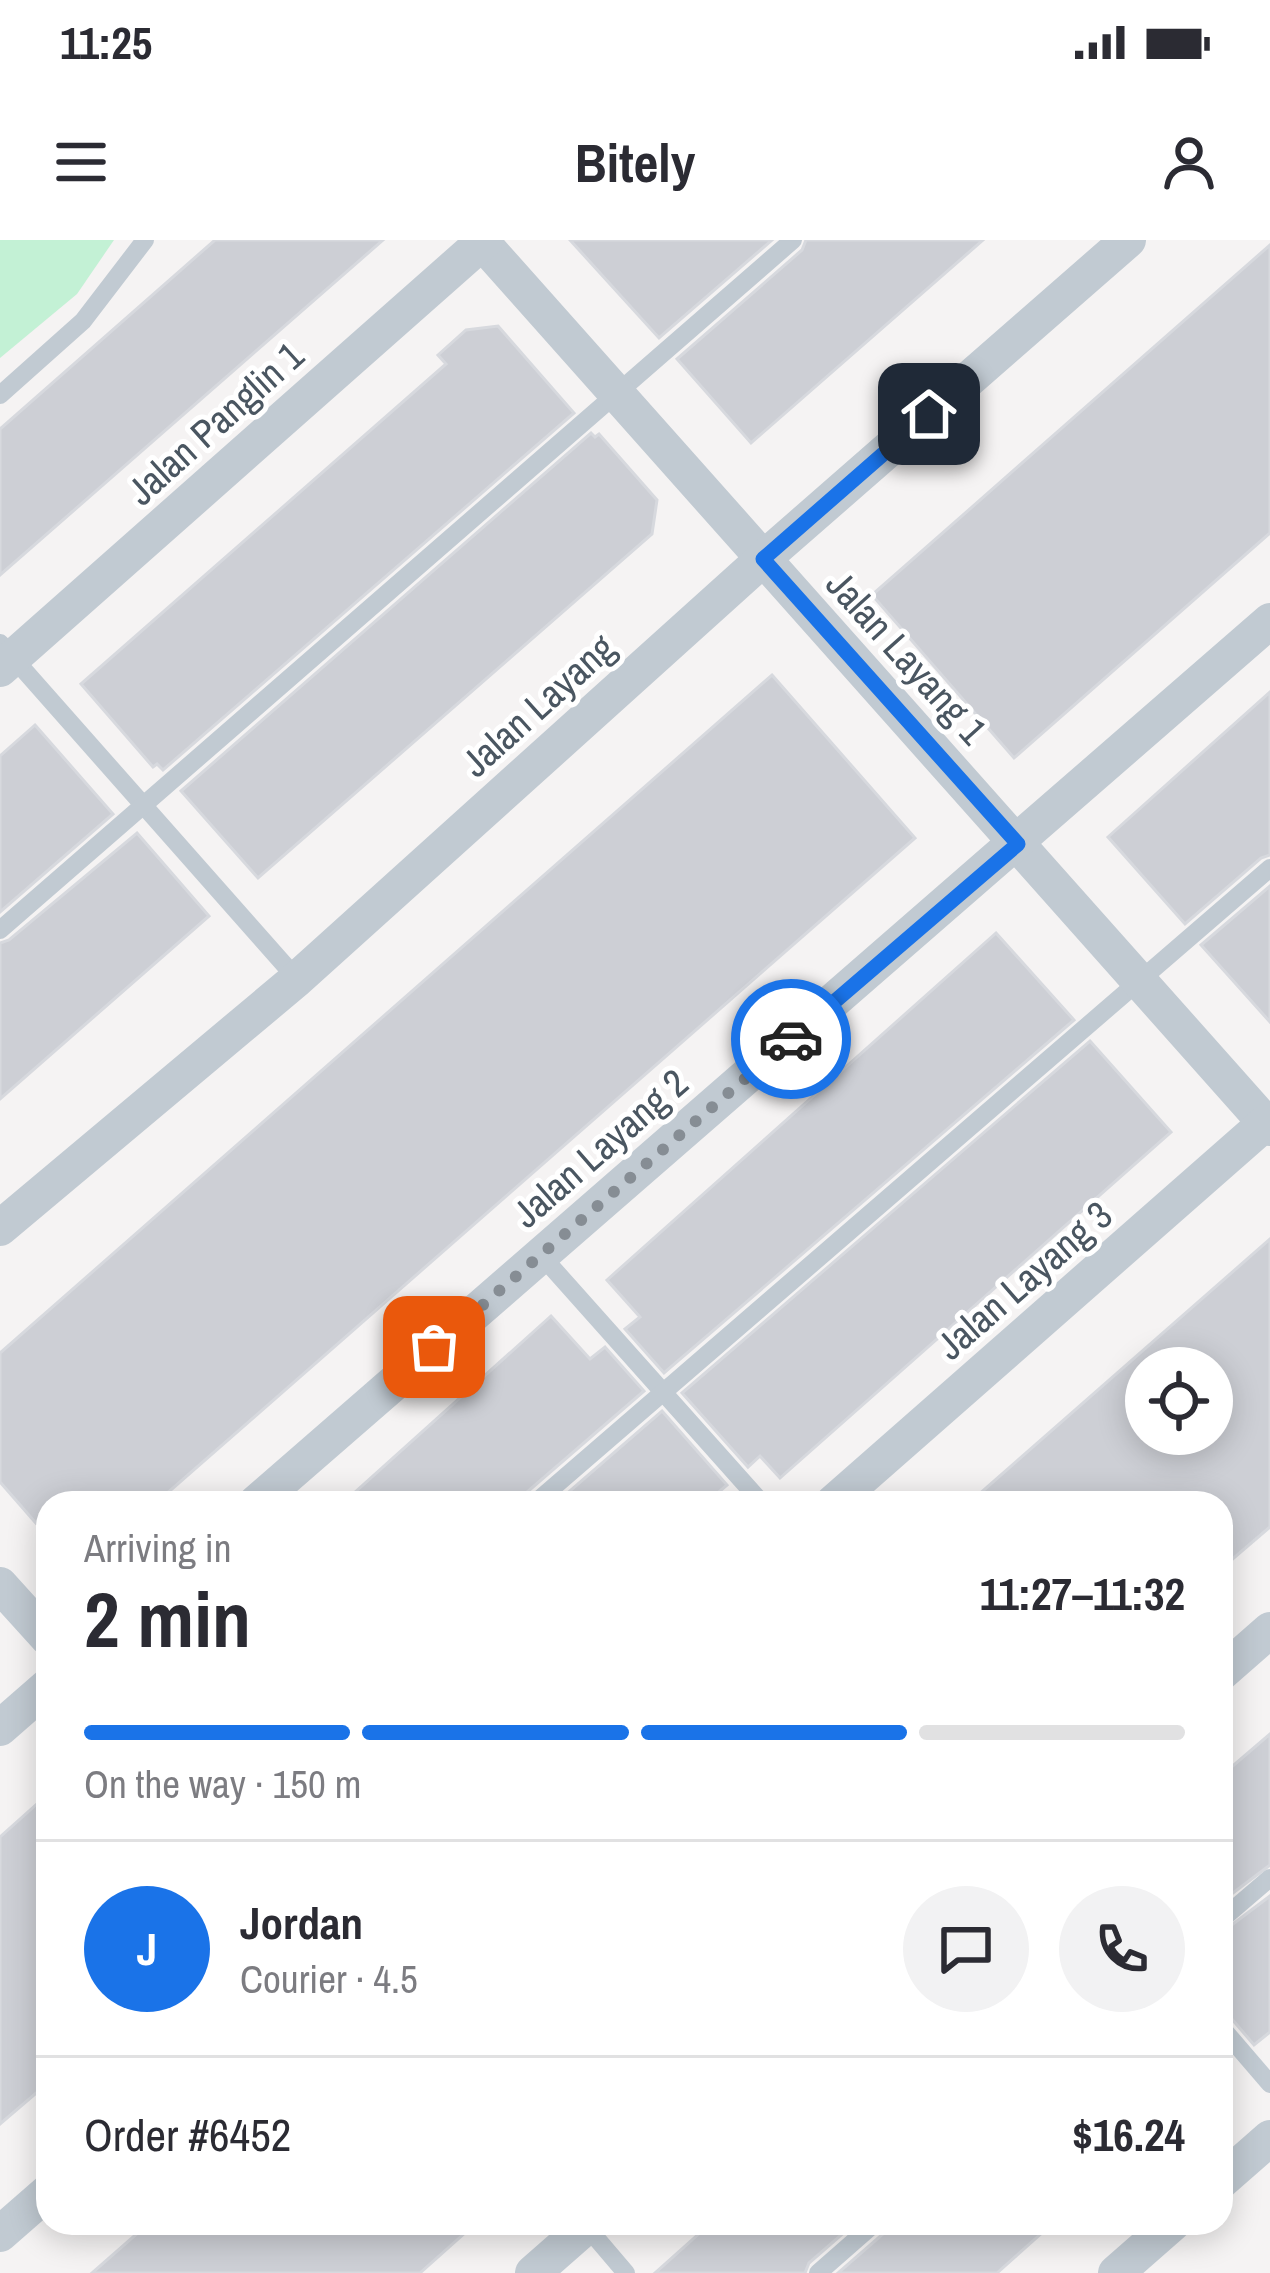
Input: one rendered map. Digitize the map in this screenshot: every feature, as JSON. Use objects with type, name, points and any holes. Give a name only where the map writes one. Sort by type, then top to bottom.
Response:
[{"type":"street","name":"Jalan Layang","points":[[0,1228],[297,979],[763,559],[1128,240]]},
{"type":"street","name":"Jalan Layang 1","points":[[483,241],[1269,1123]]},
{"type":"street","name":"Jalan Panglin 1","points":[[4,656],[483,241]]},
{"type":"street","name":"Jalan Layang 2","points":[[270,1491],[1270,621]]},
{"type":"street","name":"Jalan Layang 3","points":[[847,1491],[1269,1123]]},
{"type":"street","points":[[0,1585],[36,1625]]},
{"type":"street","points":[[1233,1662],[1270,1630]]},
{"type":"street","points":[[0,1728],[36,1696]]},
{"type":"street","points":[[1233,2170],[1270,2138]]},
{"type":"street","points":[[0,2234],[36,2202]]},
{"type":"street","points":[[533,2273],[576,2235]]},
{"type":"street","points":[[1115,2273],[1159,2235]]},
{"type":"lane","points":[[0,395],[83,321],[145,240]]},
{"type":"lane","points":[[0,930],[793,240]]},
{"type":"lane","points":[[4,656],[297,979]]},
{"type":"lane","points":[[549,1491],[1270,868]]},
{"type":"lane","points":[[541,1254],[751,1491]]},
{"type":"lane","points":[[1233,1909],[1270,1877]]},
{"type":"lane","points":[[1233,2041],[1270,2084]]},
{"type":"lane","points":[[597,2235],[626,2273]]},
{"type":"lane","points":[[818,2273],[861,2235]]},
{"type":"green space","points":[[0,240],[114,240],[77,294],[0,358]]},
{"type":"building","points":[[215,240],[383,240],[0,575],[0,429]]},
{"type":"building","points":[[570,240],[772,240],[659,338]]},
{"type":"building","points":[[806,240],[983,240],[751,443],[677,359],[802,250]]},
{"type":"building","points":[[1270,245],[1270,533],[1014,758],[872,595]]},
{"type":"building","points":[[498,326],[574,413],[163,770],[157,764],[153,767],[81,684],[446,364],[438,355],[466,330]]},
{"type":"building","points":[[591,433],[599,434],[657,500],[652,534],[258,878],[181,791]]},
{"type":"building","points":[[772,675],[915,838],[170,1491],[36,1491],[36,1523],[0,1482],[0,1353]]},
{"type":"building","points":[[1270,692],[1270,855],[1185,924],[1108,837]]},
{"type":"building","points":[[35,725],[113,814],[0,912],[0,756]]},
{"type":"building","points":[[137,833],[209,916],[0,1099],[0,943]]},
{"type":"building","points":[[1270,886],[1270,1022],[1201,945]]},
{"type":"building","points":[[996,933],[1074,1020],[664,1373],[625,1329],[640,1317],[607,1280]]},
{"type":"building","points":[[1090,1041],[1171,1132],[780,1478],[760,1456],[748,1467],[682,1393]]},
{"type":"building","points":[[1270,1239],[1270,1527],[1233,1559],[1233,1491],[983,1491],[1125,1366],[1125,1455],[1233,1455],[1233,1347],[1147,1347]]},
{"type":"building","points":[[551,1316],[590,1359],[605,1347],[644,1391],[528,1491],[356,1491]]},
{"type":"building","points":[[662,1411],[727,1485],[720,1491],[570,1491]]},
{"type":"building","points":[[1270,1734],[1270,1865],[1233,1893],[1233,1766]]},
{"type":"building","points":[[36,1805],[36,2093],[0,2124],[0,1837]]},
{"type":"building","points":[[1270,1896],[1270,2032],[1254,2045],[1233,2020],[1233,1924]]},
{"type":"building","points":[[135,2235],[463,2235],[420,2273],[92,2273]]},
{"type":"building","points":[[698,2235],[841,2235],[809,2263],[805,2273],[655,2273]]},
{"type":"building","points":[[882,2235],[1040,2235],[997,2273],[838,2273]]},
{"type":"way so far","points":[[434,1347],[791,1039]]},
{"type":"route","points":[[791,1039],[1018,844],[763,559],[929,414]]}]
